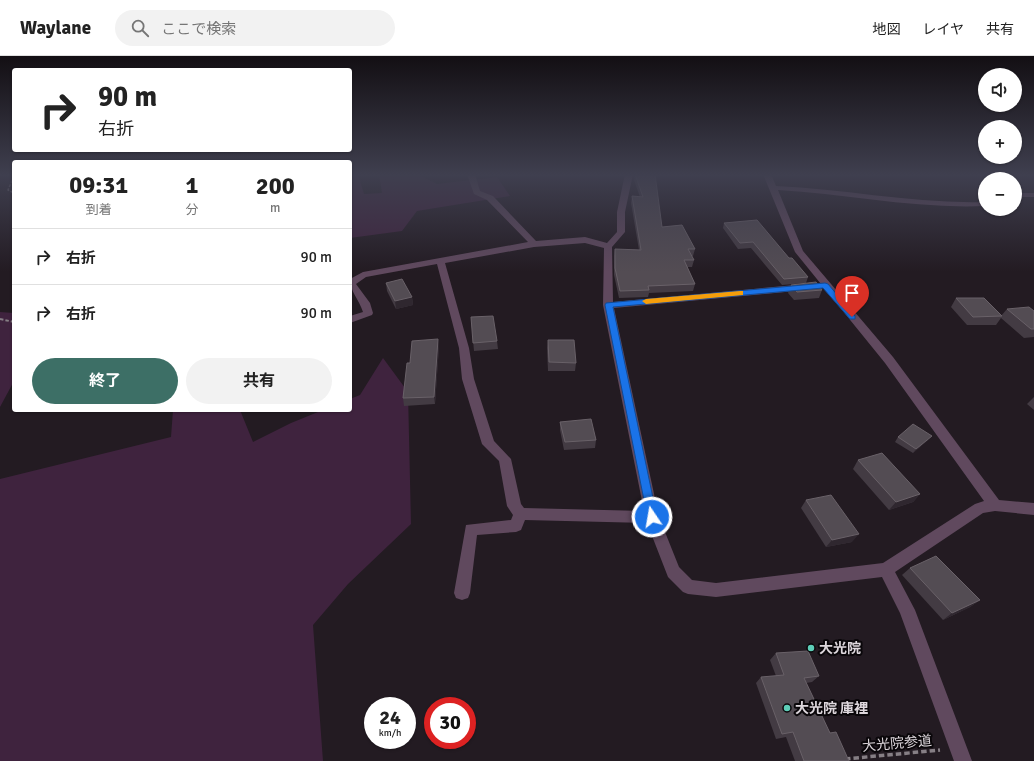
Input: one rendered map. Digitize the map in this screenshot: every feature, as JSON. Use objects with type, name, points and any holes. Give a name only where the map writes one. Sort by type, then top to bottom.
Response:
[{"type":"street","points":[[499,207],[534,244]]},
{"type":"street","points":[[622,207],[621,232],[608,247],[608,305],[652,517],[673,572],[688,586],[716,590],[886,570],[980,508],[995,505],[1034,509]]},
{"type":"street","points":[[781,207],[799,252],[889,360],[995,505]]},
{"type":"street","points":[[352,282],[363,275],[534,244],[586,240],[601,243],[608,247]]},
{"type":"street","points":[[440,260],[464,348],[468,379],[488,444],[505,459],[514,506],[520,514]]},
{"type":"street","points":[[352,284],[365,303],[368,313],[352,319]]},
{"type":"street","points":[[608,305],[825,285]]},
{"type":"street","points":[[520,514],[652,517]]},
{"type":"street","points":[[462,593],[471,529],[516,526],[520,514]]},
{"type":"street","points":[[886,570],[907,610],[961,755]]},
{"type":"path","points":[[0,320],[12,322]]},
{"type":"path","name":"大光院参道","points":[[838,760],[961,755]]},
{"type":"shaded area","points":[[352,207],[442,207],[417,211],[402,231],[352,238]]},
{"type":"shaded area","points":[[0,312],[12,313],[12,385],[0,407]]},
{"type":"shaded area","points":[[383,358],[408,392],[411,524],[348,584],[313,625],[323,761],[0,761],[0,479],[171,437],[173,412],[241,412],[253,442],[291,423],[318,412],[352,412],[352,398],[360,395]]},
{"type":"building","points":[[634,207],[659,207],[662,227],[682,225],[695,249],[688,249],[694,260],[684,260],[695,284],[648,286],[649,290],[620,291],[615,268],[615,249],[641,250]]},
{"type":"building","points":[[757,220],[789,258],[792,258],[808,277],[784,279],[753,242],[740,243],[724,223]]},
{"type":"building","points":[[402,279],[412,297],[395,301],[386,283]]},
{"type":"building","points":[[816,282],[822,290],[797,292],[791,285]]},
{"type":"building","points":[[956,298],[984,298],[1002,316],[973,317]]},
{"type":"building","points":[[1029,307],[1034,311],[1034,329],[1031,329],[1007,309]]},
{"type":"building","points":[[493,316],[497,341],[473,343],[471,317]]},
{"type":"building","points":[[438,339],[434,397],[403,398],[407,363],[410,363],[412,341]]},
{"type":"building","points":[[548,340],[574,340],[576,363],[549,362]]},
{"type":"building","points":[[591,419],[596,440],[565,442],[560,422]]},
{"type":"building","points":[[913,424],[932,436],[916,449],[898,437]]},
{"type":"building","points":[[882,453],[920,494],[896,502],[858,460]]},
{"type":"building","points":[[831,495],[859,534],[832,540],[806,500]]},
{"type":"building","points":[[936,556],[980,600],[952,613],[910,568]]},
{"type":"building","points":[[808,651],[819,676],[804,678],[830,733],[836,732],[849,761],[804,761],[793,732],[782,734],[761,677],[784,675],[776,653]]},
{"type":"slow traffic","points":[[646,301],[740,293]]},
{"type":"place","name":"大光院","points":[[811,648]]},
{"type":"place","name":"大光院 庫裡","points":[[787,708]]},
{"type":"route","points":[[652,517],[608,305],[825,285],[852,317]]}]
